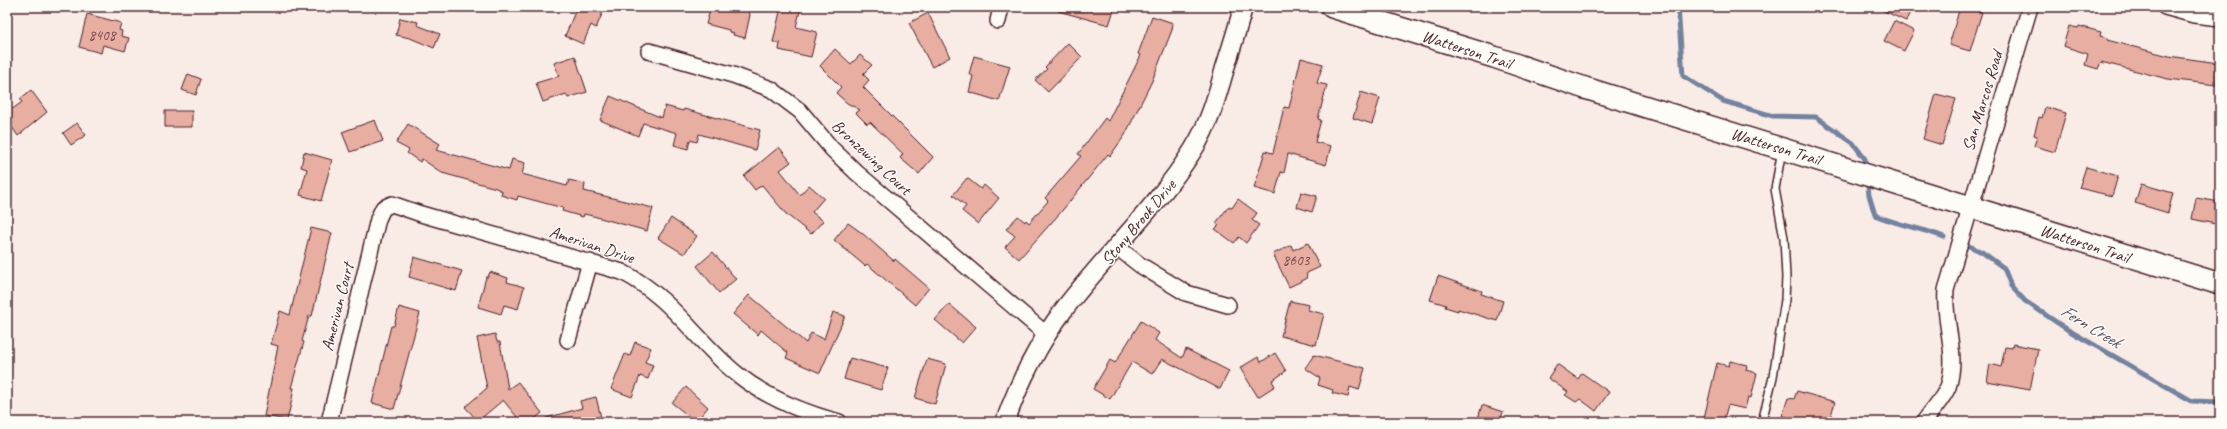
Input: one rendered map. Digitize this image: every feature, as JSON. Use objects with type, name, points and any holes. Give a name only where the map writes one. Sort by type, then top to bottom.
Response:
[{"type":"main road","name":"Watterson Trail","points":[[1332,7],[1494,57],[1585,88],[2220,284]]},
{"type":"street","name":"Stony Brook Drive","points":[[1005,422],[1016,391],[1032,358],[1062,312],[1118,247],[1178,173],[1194,148],[1212,110],[1243,7]]},
{"type":"street","name":"San Marcos Road","points":[[1924,422],[1947,388],[1953,363],[1944,306],[1946,290],[2030,7]]},
{"type":"street","points":[[2165,7],[2194,15],[2220,18]]},
{"type":"street","name":"Bronzewing Court","points":[[649,51],[758,83],[782,96],[800,111],[832,149],[857,173],[1047,335]]},
{"type":"street","name":"Amerivan Drive","points":[[387,204],[399,205],[421,214],[622,272],[636,279],[666,301],[732,370],[766,394],[789,406],[838,422]]},
{"type":"street","name":"Amerivan Court","points":[[329,422],[378,219],[382,208],[387,204]]},
{"type":"street","points":[[1118,247],[1140,265],[1186,293],[1228,305]]},
{"type":"street","points":[[568,340],[590,262]]},
{"type":"lane","points":[[1762,422],[1773,377],[1785,300],[1786,277],[1784,238],[1775,189],[1782,148]]},
{"type":"building","points":[[577,7],[590,7],[603,12],[596,28],[591,25],[583,44],[565,36]]},
{"type":"building","points":[[711,7],[744,7],[749,11],[750,15],[745,38],[733,35],[734,33],[729,32],[729,30],[706,24]]},
{"type":"building","points":[[781,7],[801,7],[796,27],[817,32],[811,57],[779,50],[780,43],[773,42]]},
{"type":"building","points":[[1059,7],[1115,7],[1109,25],[1058,11]]},
{"type":"building","points":[[1875,7],[1912,7],[1906,21]]},
{"type":"building","points":[[1960,7],[1982,12],[1970,51],[1949,45]]},
{"type":"building","points":[[928,13],[950,57],[932,67],[909,23]]},
{"type":"building","points":[[87,14],[121,23],[119,30],[122,31],[121,36],[129,38],[125,51],[103,45],[101,53],[79,47]]},
{"type":"building","points":[[1152,16],[1173,23],[1172,30],[1152,81],[1125,135],[1110,156],[1108,154],[1061,212],[1019,259],[1005,247],[1015,236],[1006,229],[1018,216],[1025,222],[1026,220],[1029,223],[1048,201],[1045,198],[1081,156],[1078,154],[1105,118],[1108,121],[1141,55],[1138,54]]},
{"type":"building","points":[[400,18],[418,22],[417,25],[440,34],[434,48],[410,38],[396,35]]},
{"type":"building","points":[[1894,21],[1914,31],[1904,51],[1884,41]]},
{"type":"building","points":[[2069,26],[2078,28],[2079,26],[2101,32],[2100,36],[2108,38],[2107,40],[2169,56],[2218,63],[2216,85],[2168,79],[2101,62],[2098,69],[2085,65],[2088,54],[2063,46]]},
{"type":"building","points":[[1068,43],[1082,57],[1048,92],[1035,80],[1047,69],[1045,67]]},
{"type":"building","points":[[835,49],[851,64],[860,55],[872,65],[863,74],[869,80],[863,87],[933,157],[919,174],[900,158],[903,154],[870,122],[867,124],[856,113],[860,110],[847,103],[836,93],[841,87],[820,66]]},
{"type":"building","points":[[575,56],[587,92],[568,98],[566,94],[543,102],[536,83],[559,76],[554,63]]},
{"type":"building","points":[[974,56],[1010,66],[999,101],[969,92],[973,76],[969,74]]},
{"type":"building","points":[[1301,58],[1323,64],[1317,83],[1327,85],[1318,119],[1321,120],[1315,142],[1331,146],[1326,165],[1288,154],[1284,173],[1281,172],[1275,194],[1254,188],[1265,151],[1273,153],[1284,107],[1289,108]]},
{"type":"building","points":[[188,74],[201,79],[196,95],[182,90]]},
{"type":"building","points":[[31,90],[47,112],[18,136],[7,120],[7,113],[22,102],[20,99]]},
{"type":"building","points":[[1361,92],[1380,98],[1372,124],[1353,118]]},
{"type":"building","points":[[1936,94],[1956,99],[1942,145],[1923,139]]},
{"type":"building","points":[[610,96],[662,118],[665,106],[683,111],[684,109],[760,130],[755,150],[699,134],[697,142],[690,140],[688,149],[674,145],[677,133],[643,123],[638,136],[600,120]]},
{"type":"building","points":[[2045,107],[2066,113],[2055,152],[2034,146],[2037,136],[2034,135],[2039,117],[2042,118]]},
{"type":"building","points":[[165,111],[192,111],[192,127],[165,127]]},
{"type":"building","points":[[375,120],[383,141],[350,152],[342,132]]},
{"type":"building","points":[[77,123],[86,135],[71,145],[63,133]]},
{"type":"building","points":[[408,124],[440,144],[436,150],[509,170],[512,159],[525,163],[522,174],[567,186],[569,180],[585,184],[584,191],[653,208],[647,231],[584,214],[583,217],[562,211],[563,208],[518,196],[517,200],[501,195],[502,191],[496,188],[442,173],[422,159],[420,162],[407,153],[409,150],[396,143]]},
{"type":"building","points":[[779,147],[791,162],[780,170],[800,195],[809,185],[824,198],[812,212],[823,221],[811,234],[786,214],[762,185],[755,190],[744,176]]},
{"type":"building","points":[[304,152],[332,160],[321,201],[300,195],[307,169],[301,167]]},
{"type":"building","points":[[2086,167],[2118,176],[2112,196],[2079,188]]},
{"type":"building","points":[[967,178],[981,189],[984,185],[999,198],[978,224],[962,211],[966,206],[953,195]]},
{"type":"building","points":[[2141,184],[2173,193],[2168,213],[2135,203]]},
{"type":"building","points":[[1301,192],[1317,196],[1312,212],[1297,207]]},
{"type":"building","points":[[2196,198],[2220,202],[2220,225],[2192,219]]},
{"type":"building","points":[[1238,199],[1257,213],[1252,220],[1259,225],[1246,243],[1239,237],[1234,243],[1215,229],[1219,225],[1216,223],[1229,206],[1232,208]]},
{"type":"building","points":[[671,218],[697,236],[684,254],[658,238]]},
{"type":"building","points":[[848,223],[862,233],[894,261],[895,259],[929,288],[915,305],[867,264],[865,266],[834,240]]},
{"type":"building","points":[[311,228],[332,233],[312,316],[309,316],[302,341],[304,342],[291,388],[294,388],[287,420],[264,416],[278,346],[271,344],[280,311],[290,315]]},
{"type":"building","points":[[1308,243],[1320,267],[1307,273],[1306,279],[1289,287],[1273,254],[1291,245],[1293,250]]},
{"type":"building","points":[[713,252],[736,279],[719,293],[697,266]]},
{"type":"building","points":[[414,257],[462,271],[456,291],[409,277]]},
{"type":"building","points":[[490,272],[508,278],[507,282],[524,287],[518,309],[504,305],[501,314],[478,307],[486,277],[488,277]]},
{"type":"building","points":[[1438,276],[1482,291],[1481,294],[1503,301],[1497,321],[1458,309],[1458,311],[1445,307],[1446,305],[1430,300]]},
{"type":"building","points":[[749,295],[806,343],[811,333],[824,339],[833,312],[845,316],[820,373],[786,358],[788,353],[761,330],[758,335],[733,314]]},
{"type":"building","points":[[1290,301],[1309,305],[1308,310],[1324,314],[1316,345],[1281,336]]},
{"type":"building","points":[[949,304],[976,327],[962,343],[935,320]]},
{"type":"building","points":[[399,307],[420,313],[394,409],[372,403],[391,326],[394,326]]},
{"type":"building","points":[[1141,321],[1159,333],[1155,340],[1182,358],[1186,349],[1229,371],[1220,389],[1162,359],[1152,374],[1132,362],[1110,399],[1093,389],[1110,360],[1115,363]]},
{"type":"building","points":[[495,334],[497,342],[500,342],[508,389],[518,382],[542,413],[531,422],[521,422],[503,400],[478,421],[465,407],[487,388],[477,338]]},
{"type":"building","points":[[635,342],[651,348],[645,362],[653,365],[648,379],[640,376],[632,397],[611,389],[625,354],[630,356]]},
{"type":"building","points":[[2013,344],[2038,349],[2030,390],[1987,382],[1990,364],[2001,367],[2005,347],[2012,348]]},
{"type":"building","points":[[1275,353],[1286,371],[1272,381],[1275,386],[1258,397],[1240,368],[1258,357],[1261,362]]},
{"type":"building","points":[[1314,355],[1365,368],[1359,390],[1350,387],[1348,397],[1332,393],[1333,390],[1318,385],[1320,378],[1305,368]]},
{"type":"building","points":[[850,358],[888,368],[881,390],[844,379]]},
{"type":"building","points":[[927,359],[946,364],[935,404],[915,398]]},
{"type":"building","points":[[1730,361],[1747,365],[1746,370],[1757,373],[1751,398],[1748,397],[1745,409],[1728,405],[1723,422],[1703,422],[1717,363],[1729,366]]},
{"type":"building","points":[[1557,364],[1578,379],[1582,373],[1609,392],[1596,411],[1580,399],[1576,402],[1565,395],[1568,392],[1548,378]]},
{"type":"building","points":[[686,387],[708,407],[696,422],[672,403]]},
{"type":"building","points":[[1797,391],[1835,402],[1829,422],[1804,422],[1782,416],[1788,398],[1794,399]]},
{"type":"building","points":[[596,397],[602,422],[547,422],[546,418],[582,408],[580,401]]},
{"type":"building","points":[[1482,405],[1503,412],[1500,422],[1477,422]]},
{"type":"waterway","name":"Fern Creek","points":[[1678,7],[1683,76],[1723,101],[1773,116],[1816,117],[1853,143],[1865,159],[1866,170]]},
{"type":"waterway","name":"Fern Creek","points":[[1867,180],[1869,195],[1875,215],[1944,237]]},
{"type":"waterway","name":"Fern Creek","points":[[1967,245],[1982,252],[2004,268],[2011,286],[2025,301],[2068,330],[2192,401],[2220,402]]}]
